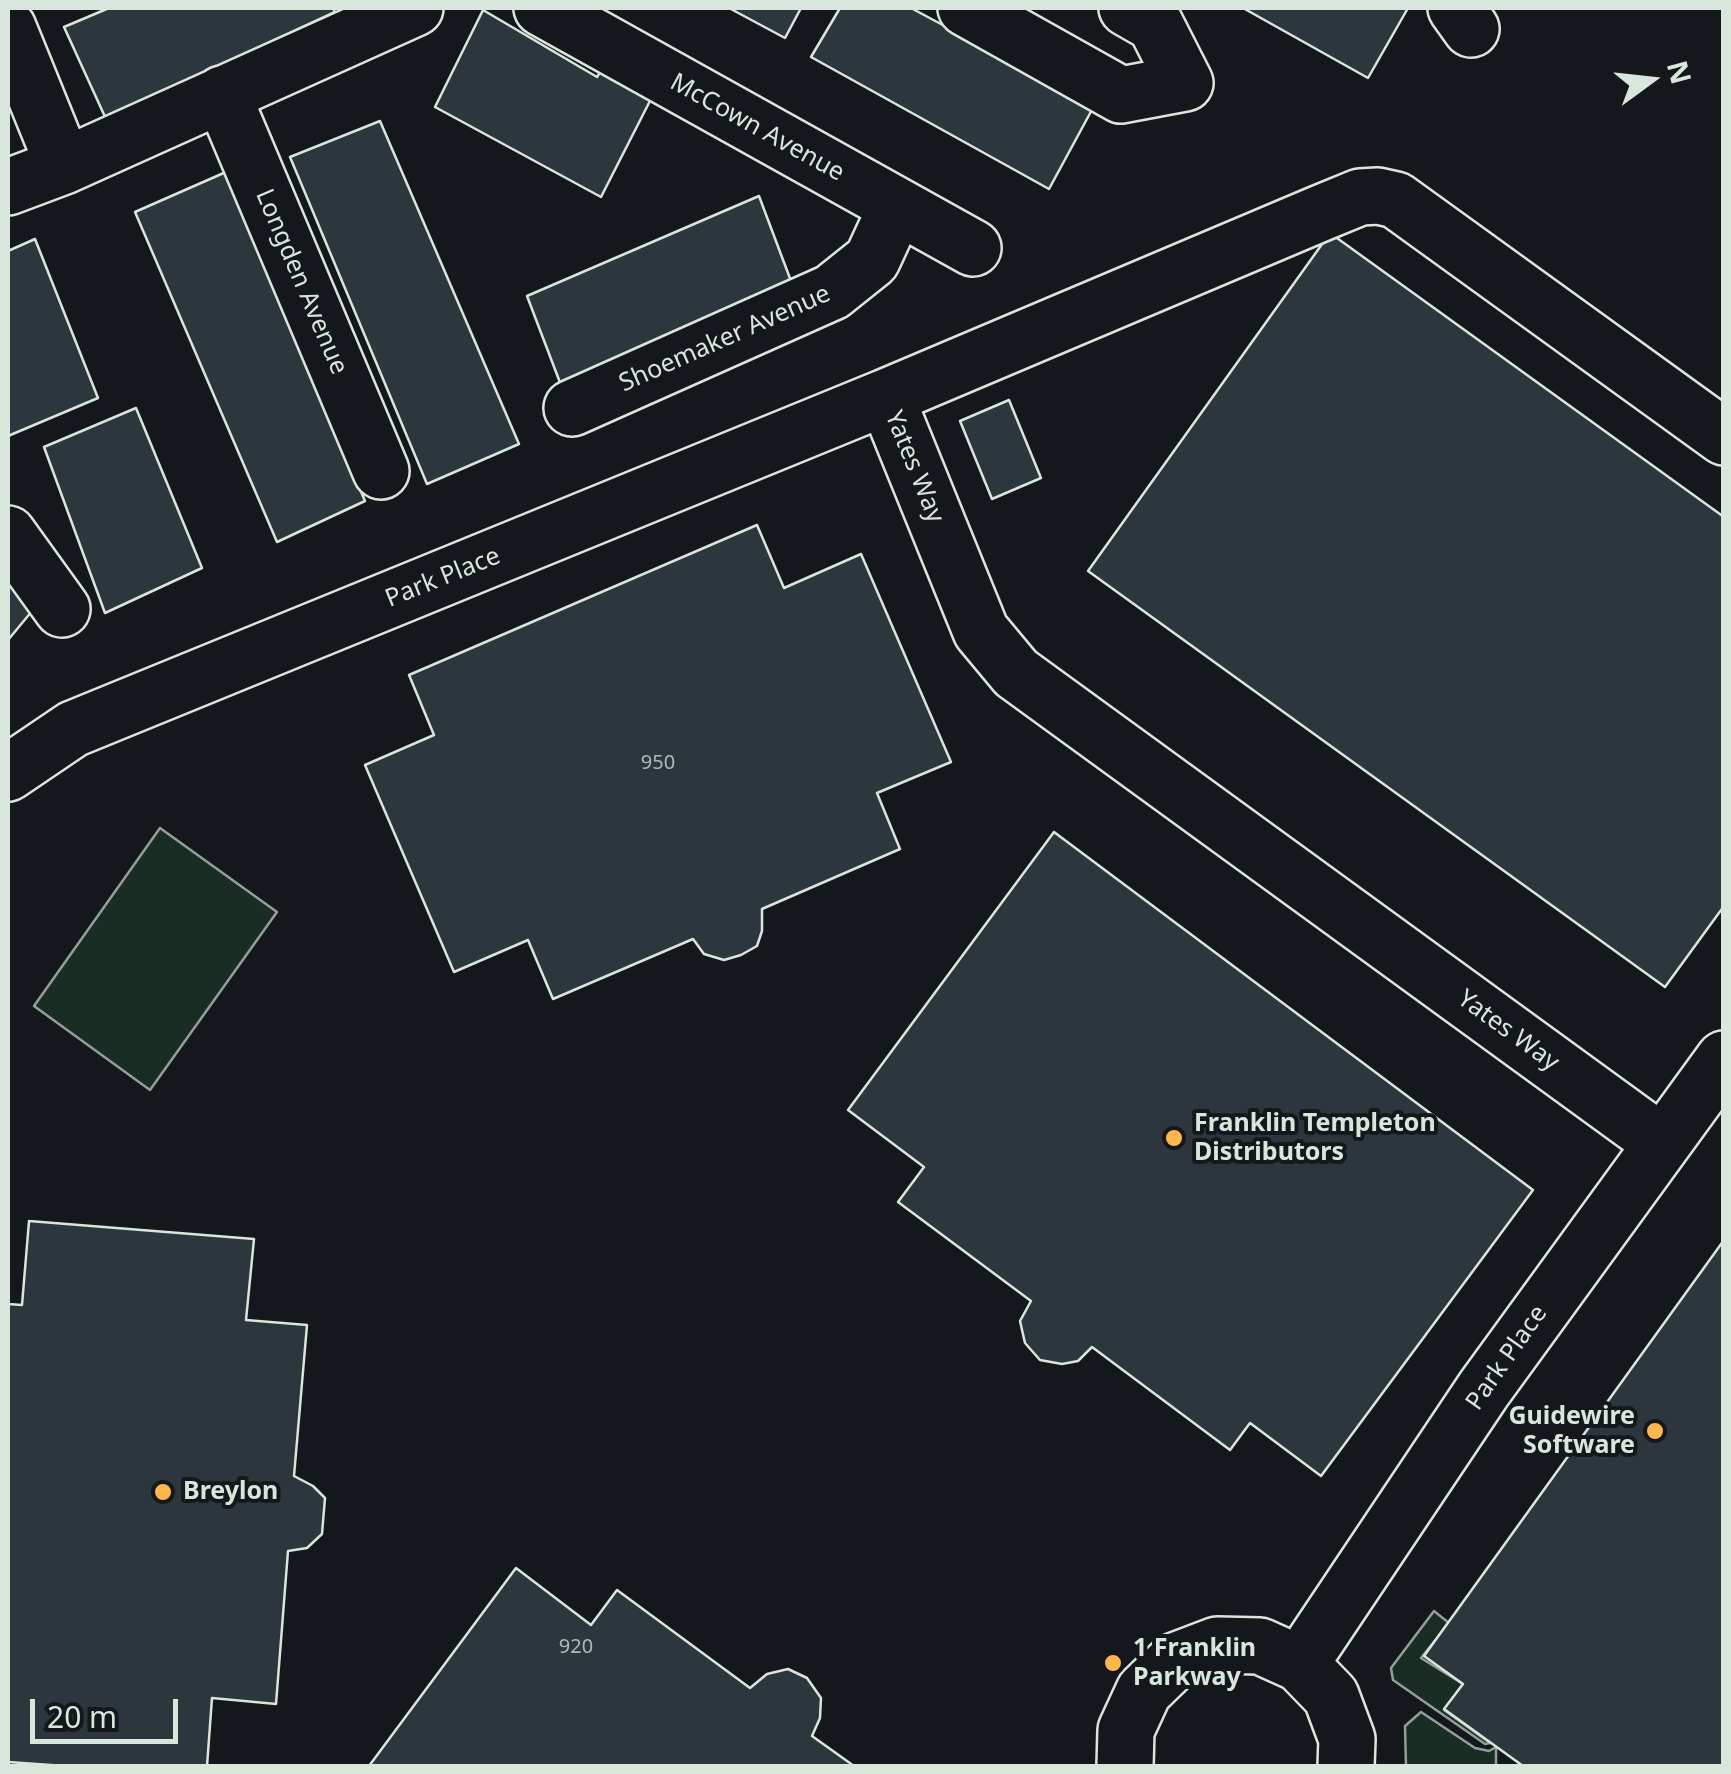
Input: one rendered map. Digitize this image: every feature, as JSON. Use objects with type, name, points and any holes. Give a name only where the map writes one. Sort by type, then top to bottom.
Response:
[{"type":"street","points":[[8,187],[64,166],[415,8]]},
{"type":"street","name":"McCown Avenue","points":[[542,8],[973,248]]},
{"type":"street","points":[[966,8],[1121,96],[1185,83],[1155,24],[1127,8]]},
{"type":"street","points":[[8,28],[64,166]]},
{"type":"street","name":"Longden Avenue","points":[[222,94],[381,471]]},
{"type":"street","name":"Yates Way","points":[[1662,1143],[1016,673],[996,654],[981,632],[886,398],[1360,197],[1378,196],[1396,200],[1724,437]]},
{"type":"street","name":"Shoemaker Avenue","points":[[572,408],[832,292],[872,260],[898,206]]},
{"type":"street","name":"Park Place","points":[[8,773],[73,729],[886,398]]},
{"type":"street","points":[[8,534],[62,609]]},
{"type":"street","name":"Park Place","points":[[1300,1664],[1484,1389],[1724,1059]]},
{"type":"street","points":[[1125,1766],[1126,1730],[1144,1691],[1176,1661],[1217,1645],[1260,1646],[1300,1664],[1332,1696],[1347,1739],[1346,1766]]},
{"type":"green space","points":[[160,828],[277,912],[150,1090],[34,1006]]},
{"type":"green space","points":[[1434,1611],[1449,1623],[1421,1658],[1463,1684],[1444,1710],[1490,1743],[1485,1744],[1393,1680],[1391,1668]]},
{"type":"green space","points":[[1421,1712],[1475,1748],[1489,1751],[1496,1747],[1496,1766],[1406,1766],[1405,1726]]},
{"type":"building","points":[[109,8],[333,8],[335,12],[106,119],[64,27]]},
{"type":"building","points":[[729,8],[801,8],[785,38]]},
{"type":"building","points":[[840,8],[911,8],[1094,106],[1049,189],[811,57]]},
{"type":"building","points":[[1243,8],[1408,8],[1368,78]]},
{"type":"building","points":[[483,10],[597,77],[604,66],[652,97],[601,197],[435,107]]},
{"type":"building","points":[[380,121],[519,444],[427,484],[290,157]]},
{"type":"building","points":[[226,172],[365,501],[277,542],[135,212]]},
{"type":"building","points":[[759,196],[797,297],[564,393],[527,296]]},
{"type":"building","points":[[1330,233],[1724,517],[1724,906],[1665,987],[1088,571]]},
{"type":"building","points":[[35,239],[98,398],[8,436],[8,251]]},
{"type":"building","points":[[1009,400],[1041,478],[992,499],[960,421]]},
{"type":"building","points":[[136,408],[202,568],[105,613],[44,447]]},
{"type":"building","points":[[757,525],[784,588],[861,554],[951,762],[877,793],[900,849],[762,909],[757,946],[724,960],[704,954],[693,939],[553,999],[528,940],[454,972],[365,765],[434,735],[409,675]]},
{"type":"building","points":[[8,584],[37,605],[8,640]]},
{"type":"building","name":"Franklin Templeton Distributors","points":[[1054,832],[1533,1190],[1321,1476],[1250,1423],[1230,1450],[1092,1347],[1078,1361],[1062,1364],[1040,1360],[1025,1343],[1020,1321],[1031,1301],[898,1202],[924,1167],[848,1110]]},
{"type":"building","name":"Breylon","points":[[29,1221],[254,1239],[246,1320],[307,1325],[294,1476],[325,1498],[322,1534],[307,1548],[288,1551],[276,1704],[212,1698],[207,1766],[8,1762],[8,1304],[22,1305]]},
{"type":"building","name":"Guidewire Software","points":[[1724,1240],[1724,1766],[1523,1766],[1444,1709],[1463,1684],[1424,1656]]},
{"type":"building","points":[[516,1568],[591,1625],[617,1590],[750,1688],[767,1674],[788,1669],[807,1678],[821,1698],[820,1718],[812,1736],[854,1766],[369,1766]]},
{"type":"place","name":"Franklin Templeton Distributors","points":[[1174,1138]]},
{"type":"place","name":"Guidewire Software","points":[[1655,1431]]},
{"type":"place","name":"Breylon","points":[[163,1492]]},
{"type":"place","name":"1 Franklin Parkway","points":[[1113,1663]]}]
